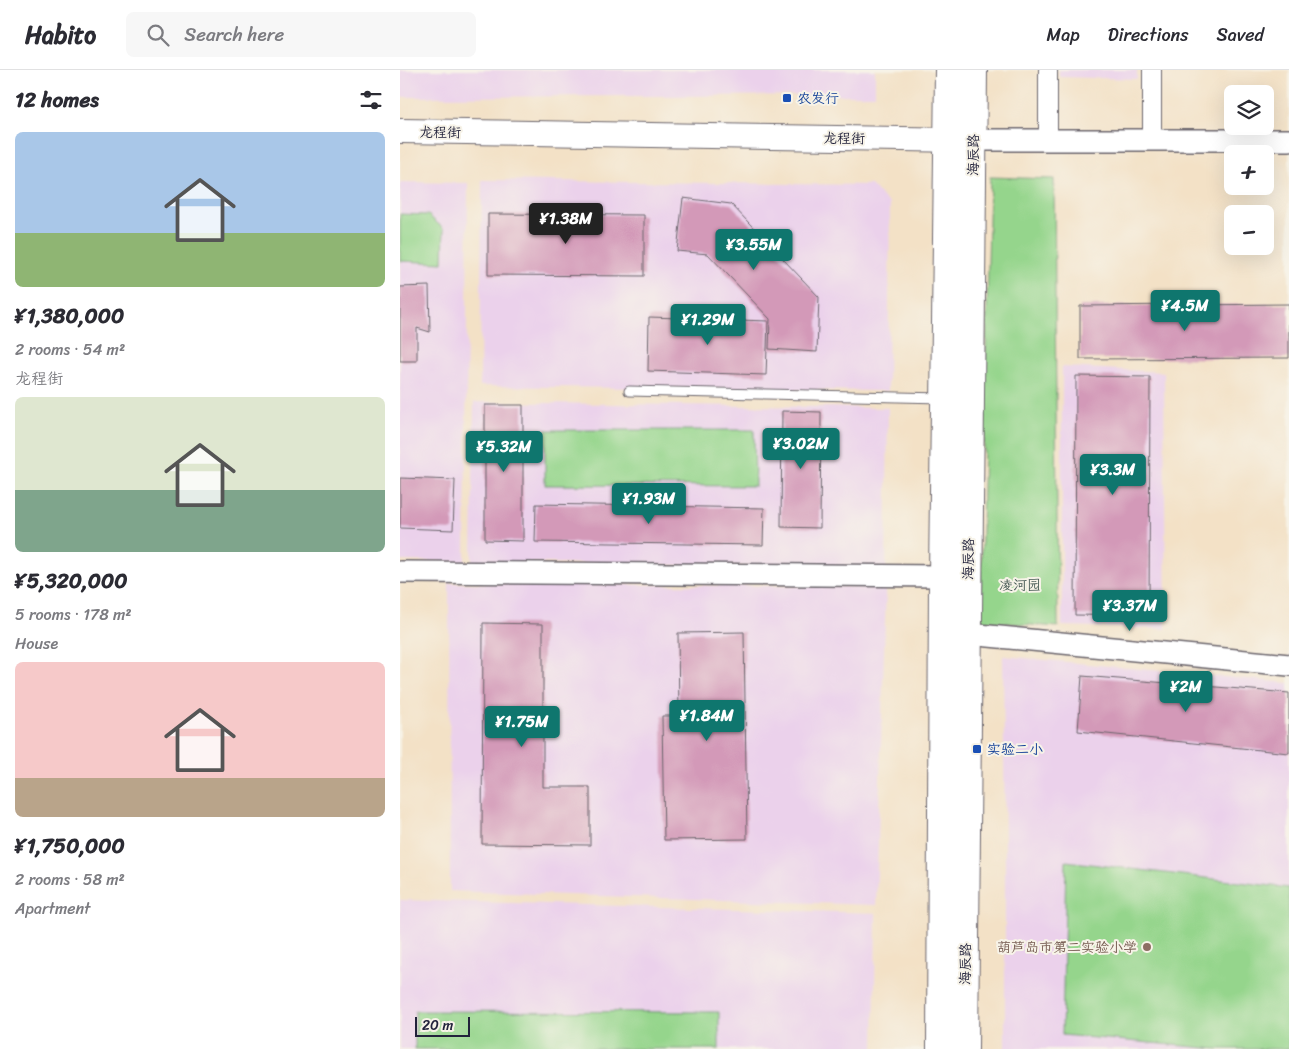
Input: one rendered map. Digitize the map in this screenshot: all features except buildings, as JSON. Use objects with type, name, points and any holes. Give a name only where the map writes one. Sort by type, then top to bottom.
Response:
[{"type":"main road","name":"海辰路","points":[[949,70],[961,140],[968,634],[964,1049]]},
{"type":"main road","name":"海辰路","points":[[941,1049],[945,398],[961,140],[973,70]]},
{"type":"main road","name":"龙程街","points":[[400,131],[961,140]]},
{"type":"street","points":[[1048,70],[1048,140]]},
{"type":"street","points":[[1152,70],[1152,140]]},
{"type":"street","name":"龙程街","points":[[961,140],[1289,140]]},
{"type":"street","points":[[400,572],[943,576]]},
{"type":"street","points":[[968,634],[1289,665]]},
{"type":"lane","points":[[629,390],[945,398]]},
{"type":"shaded area","points":[[400,70],[875,70],[875,95],[400,97]]},
{"type":"shaded area","points":[[1059,70],[1137,70],[1137,79],[1059,77]]},
{"type":"shaded area","points":[[482,180],[871,185],[890,204],[888,391],[480,386]]},
{"type":"shaded area","points":[[400,182],[468,183],[465,562],[400,561]]},
{"type":"shaded area","points":[[1062,367],[1164,372],[1166,629],[1062,626]]},
{"type":"shaded area","points":[[474,402],[888,408],[886,568],[472,562]]},
{"type":"shaded area","points":[[449,583],[886,587],[876,905],[450,891]]},
{"type":"shaded area","name":"葫芦岛市第二实验小学","points":[[1003,656],[1289,683],[1289,1049],[1005,1049]]},
{"type":"shaded area","points":[[400,900],[876,913],[874,1049],[400,1049]]},
{"type":"green space","name":"凌河园","points":[[990,177],[1054,179],[1058,627],[980,621]]},
{"type":"green space","points":[[400,214],[428,215],[444,229],[443,263],[400,261]]},
{"type":"green space","points":[[545,430],[754,430],[755,486],[545,485]]},
{"type":"green space","points":[[1066,861],[1289,888],[1289,1049],[1217,1049],[1062,1035]]},
{"type":"green space","points":[[415,1011],[719,1012],[719,1049],[415,1049]]},
{"type":"place","name":"农发行","points":[[787,98]]},
{"type":"place","name":"实验二小","points":[[977,749]]},
{"type":"place","name":"葫芦岛市第二实验小学","points":[[1147,947]]}]
